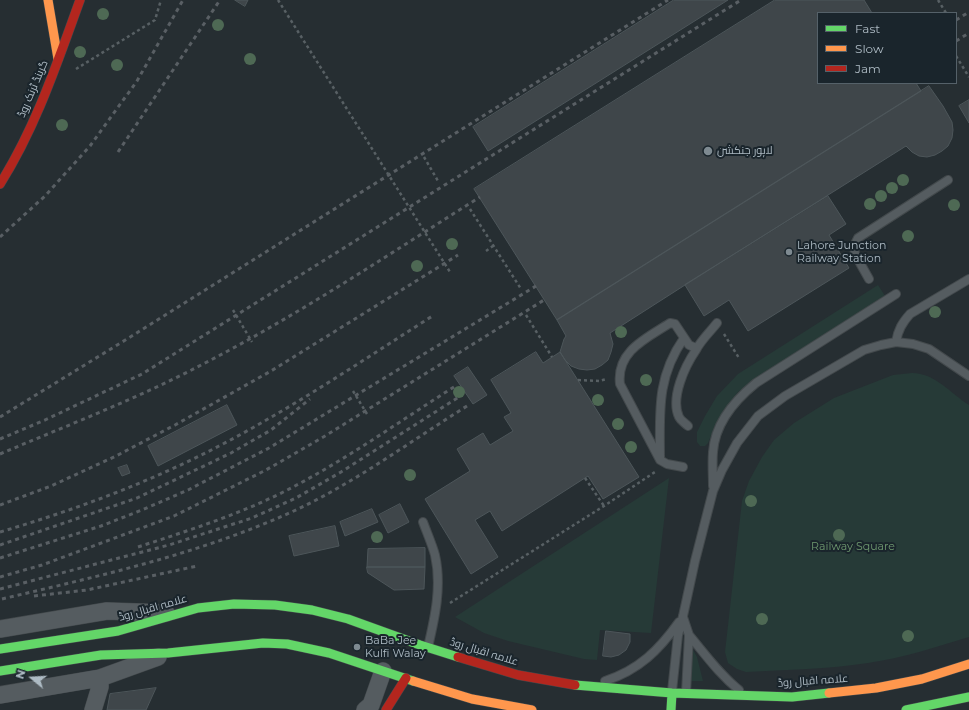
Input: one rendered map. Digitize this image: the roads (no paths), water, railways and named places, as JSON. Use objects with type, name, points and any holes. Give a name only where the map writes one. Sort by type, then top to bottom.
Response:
[{"type":"main road","points":[[48,0],[58,59]]},
{"type":"main road","name":"گرینڈ ٹرنک روڈ","points":[[0,184],[15,160],[48,87],[80,0]]},
{"type":"main road","name":"علامہ اقبال روڈ","points":[[0,649],[94,635],[198,608],[234,604],[275,604],[312,610],[348,619],[428,648],[518,675],[571,685],[672,693],[792,697],[876,688],[922,679],[969,664]]},
{"type":"main road","points":[[0,671],[101,655],[168,653],[263,642],[287,644],[329,653],[472,699],[532,710]]},
{"type":"main road","points":[[386,710],[406,678]]},
{"type":"main road","points":[[671,710],[672,693]]},
{"type":"main road","points":[[686,693],[686,704]]},
{"type":"main road","points":[[906,710],[969,697]]},
{"type":"main road","points":[[472,699],[474,710]]},
{"type":"street","points":[[0,629],[107,611],[177,614]]},
{"type":"street","points":[[0,695],[100,678],[168,653]]},
{"type":"street","points":[[365,710],[371,704],[384,671]]},
{"type":"street","points":[[93,710],[100,687],[100,678]]},
{"type":"lane","points":[[869,279],[855,254],[854,246],[858,238],[948,180]]},
{"type":"lane","points":[[896,342],[902,322],[910,314],[969,279]]},
{"type":"lane","points":[[713,491],[713,451],[716,431],[729,411],[743,394],[756,383],[896,294]]},
{"type":"lane","points":[[683,467],[663,462],[620,384],[619,377],[624,360],[630,350],[670,323],[675,324],[689,345],[696,348]]},
{"type":"lane","points":[[688,426],[680,418],[676,404],[679,388],[686,367],[696,348],[717,323]]},
{"type":"lane","points":[[663,462],[660,402],[664,377],[676,350],[684,338]]},
{"type":"lane","points":[[672,693],[678,635],[713,491],[722,470],[737,443],[758,416],[785,396],[864,350],[880,345],[896,342],[913,344],[929,349],[969,376]]},
{"type":"lane","points":[[423,522],[435,555],[438,589],[436,612],[428,648]]},
{"type":"lane","points":[[683,616],[689,635],[686,693]]},
{"type":"lane","points":[[585,686],[606,681],[636,667],[651,656],[664,642],[683,616]]},
{"type":"lane","points":[[689,635],[713,663],[721,675],[746,695]]},
{"type":"railway","points":[[0,237],[45,196],[90,146],[137,81],[183,0]]},
{"type":"railway","points":[[118,152],[220,0]]},
{"type":"railway","points":[[0,417],[668,0]]},
{"type":"railway","points":[[0,439],[45,420],[142,374],[741,0]]},
{"type":"railway","points":[[957,19],[969,12]]},
{"type":"railway","points":[[957,40],[969,33]]},
{"type":"railway","points":[[0,454],[155,388],[240,344],[310,304],[480,197]]},
{"type":"railway","points":[[0,505],[51,486],[116,456],[175,425],[271,371],[458,255]]},
{"type":"railway","points":[[0,558],[101,526],[188,490],[269,448],[536,286]]},
{"type":"railway","points":[[0,577],[42,565],[174,516],[266,470],[325,436],[544,300]]},
{"type":"railway","points":[[0,532],[84,505],[166,472],[193,459],[247,431],[301,399],[434,315]]},
{"type":"railway","points":[[138,547],[236,513],[293,487],[356,451],[457,385]]},
{"type":"railway","points":[[0,589],[169,545],[252,518],[296,498],[341,472],[462,395]]},
{"type":"railway","points":[[0,545],[137,498],[231,453],[271,430],[310,399]]},
{"type":"railway","points":[[2,599],[153,562],[262,525],[298,509],[341,486],[467,406]]},
{"type":"railway","points":[[34,596],[87,590],[197,566]]},
{"type":"place","name":"لاہور جنکشن","points":[[708,151]]},
{"type":"place","name":"Lahore Junction Railway Station","points":[[789,252]]},
{"type":"place","name":"BaBa Jee Kulfi Walay","points":[[357,647]]},
{"type":"park label","name":"Railway Square","points":[[853,547]]}]
